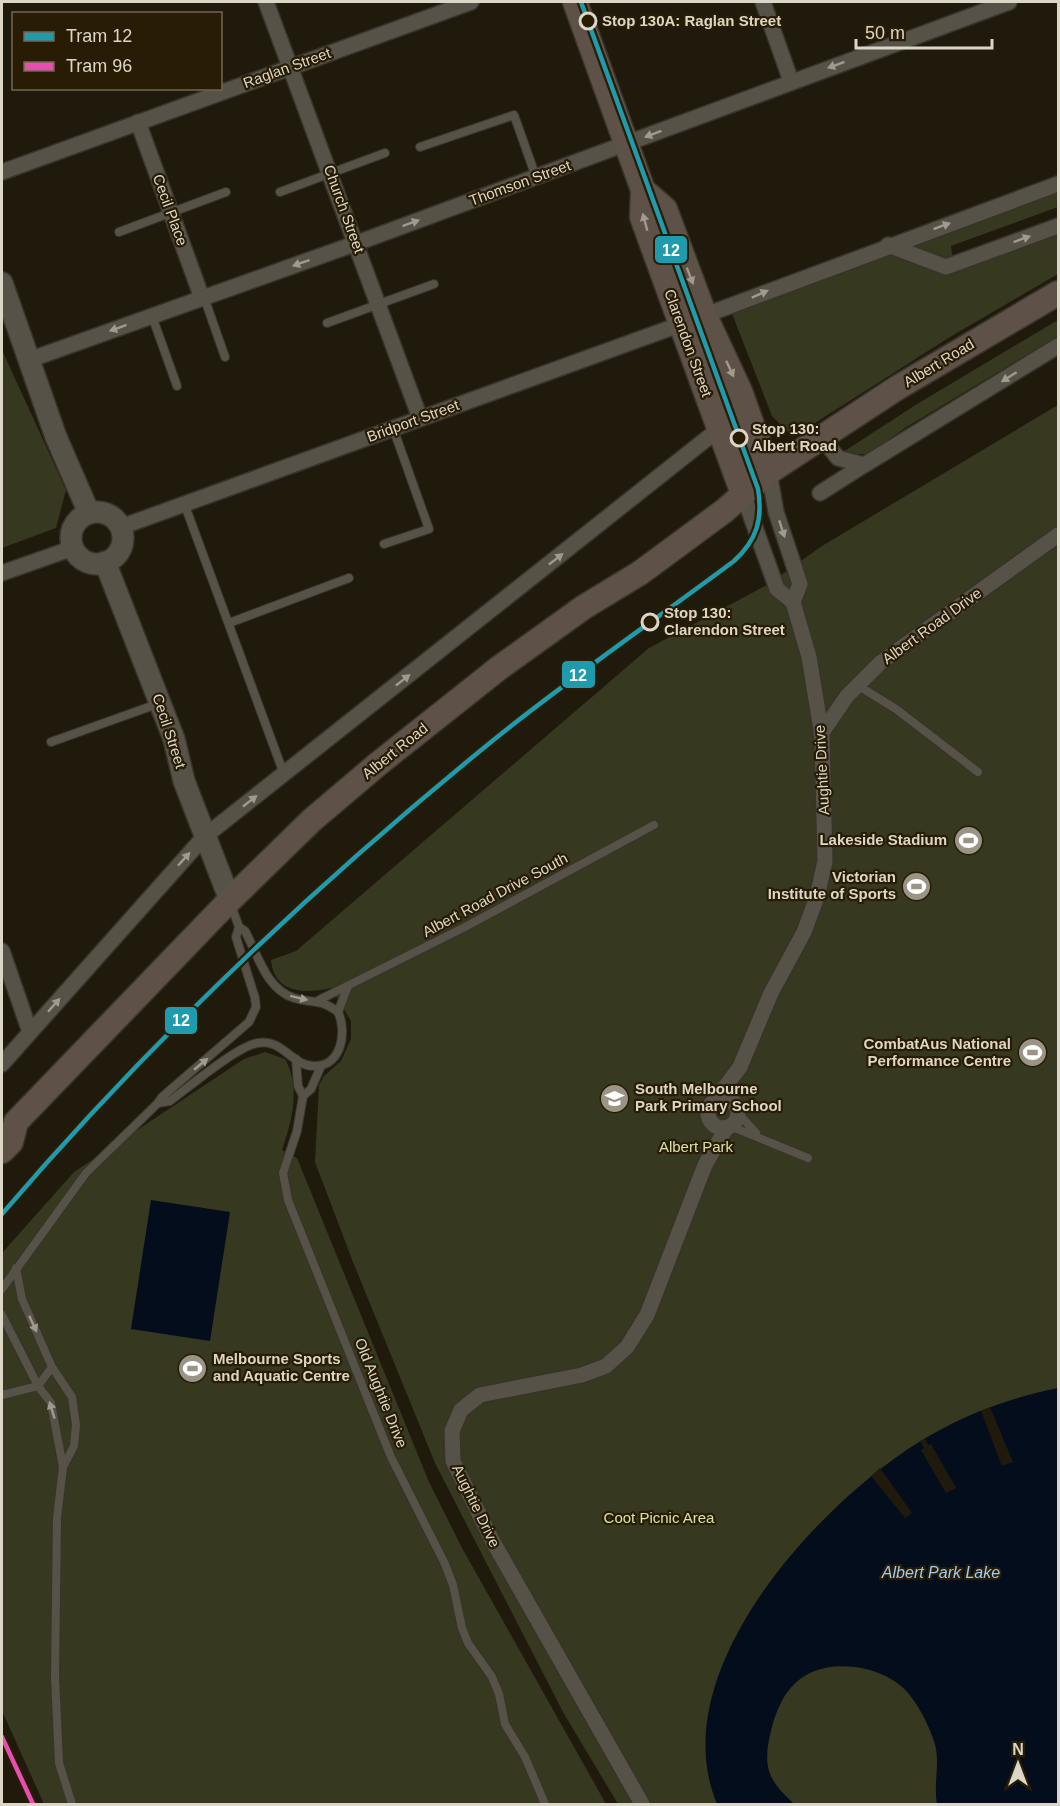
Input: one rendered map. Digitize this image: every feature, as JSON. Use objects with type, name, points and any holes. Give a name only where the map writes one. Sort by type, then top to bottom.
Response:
[{"type":"main road","name":"Clarendon Street","points":[[574,2],[643,190],[642,217],[743,494]]},
{"type":"main road","name":"Clarendon Street","points":[[643,190],[665,209],[705,315],[740,391],[769,472]]},
{"type":"main road","name":"Albert Road","points":[[2,1151],[10,1142],[9,1123],[312,820],[500,668],[584,607],[640,573],[769,472],[897,388],[1059,293]]},
{"type":"street","name":"Church Street","points":[[266,2],[332,174],[420,418]]},
{"type":"street","name":"Raglan Street","points":[[2,172],[471,2]]},
{"type":"street","points":[[763,2],[791,81]]},
{"type":"street","name":"Thomson Street","points":[[29,360],[357,243],[1009,2]]},
{"type":"street","name":"Cecil Place","points":[[138,122],[203,298]]},
{"type":"street","points":[[705,315],[888,245],[1059,184]]},
{"type":"street","points":[[888,245],[946,267],[1059,226]]},
{"type":"street","points":[[2,283],[56,437],[89,513]]},
{"type":"street","name":"Bridport Street","points":[[121,527],[705,315]]},
{"type":"street","points":[[820,493],[1059,346]]},
{"type":"street","points":[[2,1064],[204,837],[719,429]]},
{"type":"street","points":[[822,438],[838,458],[864,465]]},
{"type":"street","name":"Aughtie Drive","points":[[769,472],[776,512],[800,584],[793,602]]},
{"type":"street","name":"Aughtie Drive","points":[[715,1100],[740,1067],[771,993],[804,932],[820,887],[826,854],[821,734],[809,657],[793,602],[777,589],[743,494]]},
{"type":"street","points":[[89,513],[109,514],[121,527],[121,548],[116,556],[105,562],[89,562],[74,548],[72,531],[75,524],[89,513]]},
{"type":"street","name":"Albert Road Drive","points":[[821,734],[857,685],[892,654],[1059,534]]},
{"type":"street","points":[[2,573],[74,548]]},
{"type":"street","name":"Cecil Street","points":[[105,562],[161,703],[204,837],[230,900]]},
{"type":"street","points":[[2,951],[30,1032]]},
{"type":"street","name":"Aughtie Drive","points":[[642,1804],[492,1540],[453,1461],[452,1431],[461,1410],[480,1395],[582,1375],[606,1366],[627,1347],[647,1315],[705,1166],[733,1118],[740,1067]]},
{"type":"street","points":[[726,1098],[733,1118],[717,1127],[708,1117],[708,1109],[715,1100],[726,1098]]},
{"type":"street","name":"Aughtie Drive","points":[[705,1166],[710,1130],[708,1117]]},
{"type":"lane","points":[[420,147],[514,115],[536,177]]},
{"type":"lane","points":[[280,192],[385,153]]},
{"type":"lane","points":[[119,232],[226,192]]},
{"type":"lane","points":[[327,323],[434,284]]},
{"type":"lane","points":[[203,298],[225,357]]},
{"type":"lane","points":[[152,316],[177,386]]},
{"type":"lane","points":[[384,544],[429,529],[393,428]]},
{"type":"lane","points":[[184,503],[284,774]]},
{"type":"lane","points":[[229,623],[349,578]]},
{"type":"lane","points":[[857,685],[896,709],[978,772]]},
{"type":"lane","points":[[51,742],[161,703]]},
{"type":"lane","name":"Albert Road Drive South","points":[[319,1000],[465,927],[654,825]]},
{"type":"lane","points":[[2,1289],[86,1173],[162,1097],[241,1030],[253,1015],[255,998],[236,937],[239,927],[230,900]]},
{"type":"lane","points":[[158,1103],[170,1101],[239,1052],[257,1043],[276,1044],[304,1065],[321,1066],[332,1058],[341,1042],[342,1023],[338,1012],[319,1000],[294,998],[278,989],[266,974],[245,931],[239,927]]},
{"type":"lane","points":[[338,1012],[348,986]]},
{"type":"lane","name":"Old Aughtie Drive","points":[[296,1059],[298,1086],[303,1096],[297,1131],[285,1161],[283,1184],[391,1456],[446,1564],[468,1643],[492,1677],[499,1694],[505,1724],[522,1751],[545,1804]]},
{"type":"lane","name":"Old Aughtie Drive","points":[[303,1096],[311,1089],[321,1066]]},
{"type":"lane","points":[[733,1118],[764,1140]]},
{"type":"lane","points":[[733,1118],[764,1140],[808,1158]]},
{"type":"lane","points":[[16,1268],[22,1299],[52,1367],[72,1396],[76,1425],[74,1446],[63,1467]]},
{"type":"lane","points":[[2,1315],[38,1386],[51,1403],[63,1467],[57,1518],[55,1678],[59,1763],[72,1804]]},
{"type":"lane","points":[[2,1395],[38,1386],[52,1367]]},
{"type":"green space","points":[[1058,191],[1058,207],[951,246],[953,261],[905,247]]},
{"type":"green space","points":[[1058,233],[1058,274],[950,337],[793,437],[772,416],[731,311],[890,254],[944,272]]},
{"type":"green space","points":[[1058,320],[1058,336],[905,428],[868,454],[840,454],[917,404]]},
{"type":"green space","points":[[2,350],[66,490],[56,528],[2,548]]},
{"type":"green space","name":"Albert Park","points":[[1058,405],[1058,1804],[618,1804],[563,1712],[435,1463],[315,1162],[319,1085],[324,1076],[341,1061],[351,1039],[351,1021],[331,988],[312,991],[293,989],[278,980],[271,960],[296,951],[649,648],[767,585],[822,546]]},
{"type":"green space","name":"Melbourne Sports and Aquatic Centre","points":[[265,1052],[285,1059],[293,1081],[292,1116],[282,1150],[297,1158],[429,1482],[462,1548],[606,1804],[44,1804],[2,1711],[2,1253],[74,1172],[244,1059]]},
{"type":"water","points":[[151,1200],[230,1212],[210,1341],[131,1329]]},
{"type":"water","name":"Albert Park Lake","points":[[1058,1388],[1058,1804],[937,1804],[936,1749],[925,1719],[912,1698],[896,1682],[879,1673],[861,1668],[838,1666],[823,1668],[799,1680],[782,1701],[776,1715],[768,1743],[768,1768],[775,1783],[794,1804],[717,1804],[706,1753],[711,1701],[730,1649],[759,1598],[795,1550],[836,1507],[878,1471],[935,1432],[986,1409]]},
{"type":"pier","points":[[990,1407],[1013,1462],[1002,1466],[981,1411]]},
{"type":"pier","points":[[925,1439],[928,1445],[931,1444],[956,1488],[946,1493],[921,1450],[924,1448],[920,1441]]},
{"type":"pier","points":[[880,1468],[912,1513],[905,1518],[871,1476]]},
{"type":"tram line","name":"12","points":[[2,1214],[117,1086],[238,965],[301,906],[496,738],[584,670],[734,561],[753,537],[760,510],[758,489],[581,2]]},
{"type":"tram line","name":"96","points":[[2,1737],[33,1804]]},
{"type":"place","name":"Stop 130A: Raglan Street","points":[[588,21]]},
{"type":"place","name":"Stop 130: Albert Road","points":[[739,438]]},
{"type":"place","name":"Stop 130: Clarendon Street","points":[[650,622]]},
{"type":"place","name":"Lakeside Stadium","points":[[968,840]]},
{"type":"place","name":"Victorian Institute of Sports","points":[[917,886]]},
{"type":"place","name":"CombatAus National Performance Centre","points":[[1032,1053]]},
{"type":"place","name":"South Melbourne Park Primary School","points":[[614,1098]]},
{"type":"place","name":"Melbourne Sports and Aquatic Centre","points":[[192,1368]]},
{"type":"park label","name":"Coot Picnic Area","points":[[659,1518]]}]
